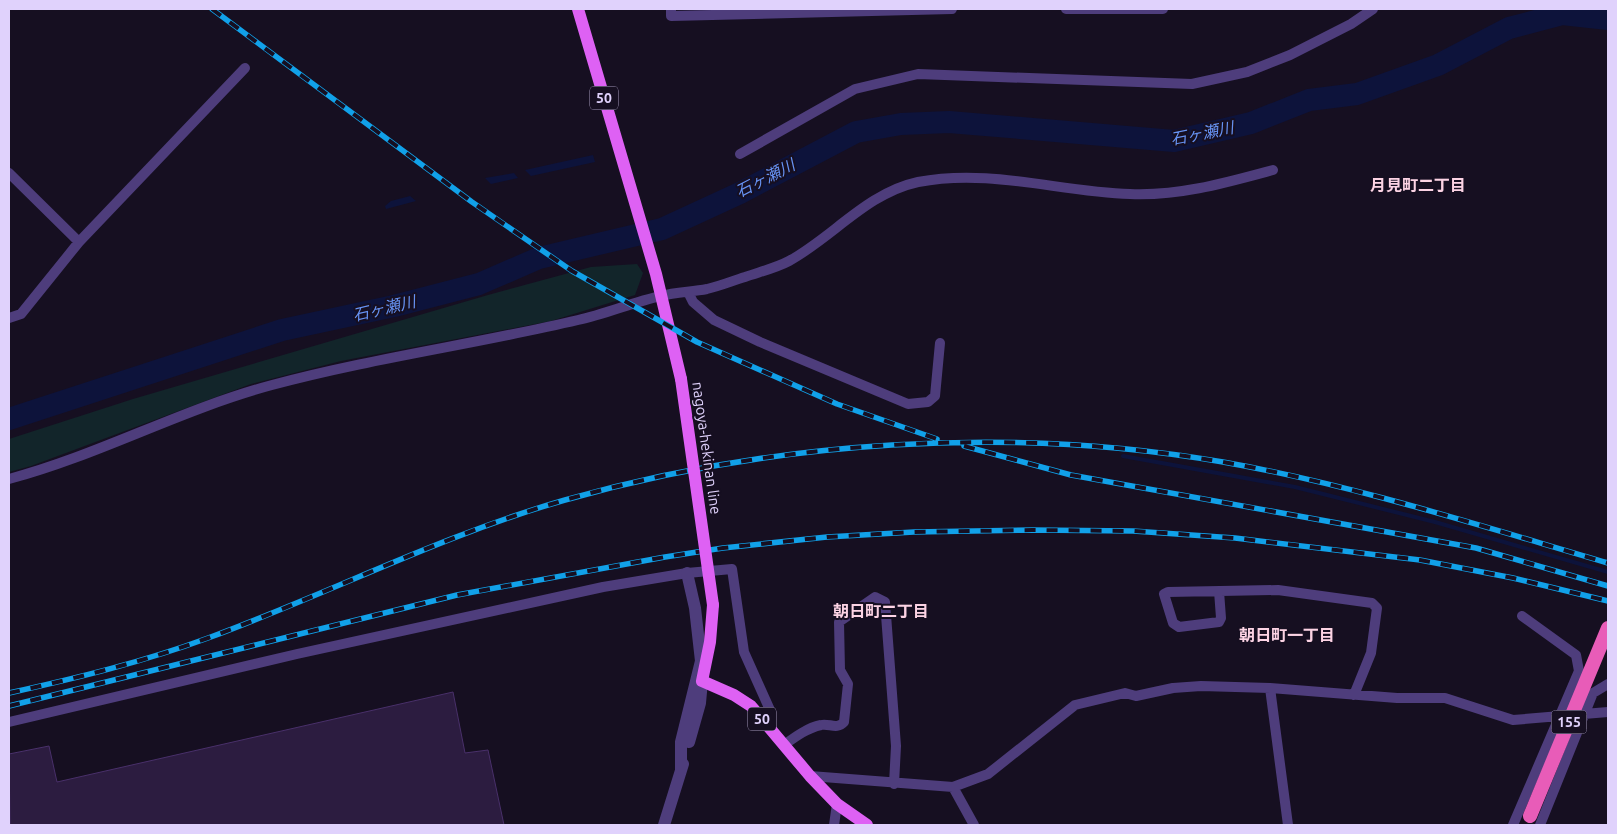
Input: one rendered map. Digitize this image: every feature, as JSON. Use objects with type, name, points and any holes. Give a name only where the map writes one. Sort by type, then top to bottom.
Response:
[{"type":"highway","name":"155","points":[[1535,821],[1608,628]]},
{"type":"main road","name":"nagoya-hekinan line","points":[[578,9],[632,186],[662,295],[681,379],[713,605],[710,642],[702,681]]},
{"type":"main road","name":"50","points":[[702,681],[734,695],[751,706],[810,776],[837,804],[867,825]]},
{"type":"street","points":[[670,9],[671,16],[952,9]]},
{"type":"street","points":[[1066,9],[1163,9]]},
{"type":"street","points":[[740,154],[855,89],[918,74],[1192,84],[1247,72],[1290,55],[1350,24],[1373,9]]},
{"type":"street","points":[[9,318],[21,314],[78,242],[245,68]]},
{"type":"street","points":[[9,479],[38,471],[266,387],[336,368],[581,319],[662,295],[706,289],[788,262],[874,200],[915,183],[960,177],[1005,178],[1062,189],[1128,194],[1160,194],[1207,188],[1273,170]]},
{"type":"street","points":[[9,173],[78,242]]},
{"type":"street","points":[[688,292],[693,302],[714,320],[760,342],[908,404],[928,402],[935,396],[940,343]]},
{"type":"street","points":[[9,722],[297,654],[603,587],[687,573],[732,569],[744,652],[770,710],[771,729]]},
{"type":"street","points":[[681,770],[681,742],[701,661],[695,608],[687,573]]},
{"type":"street","points":[[1219,591],[1221,618],[1219,622],[1179,626],[1173,623],[1164,594],[1168,592],[1219,591],[1278,590],[1372,603],[1375,605],[1377,608],[1371,653],[1354,695]]},
{"type":"street","points":[[784,744],[822,724],[836,726],[844,722],[848,684],[840,670],[839,622],[875,597],[879,597],[885,602],[896,746],[894,784]]},
{"type":"street","points":[[1513,825],[1579,671],[1576,654],[1522,616]]},
{"type":"street","points":[[664,825],[700,703],[702,681]]},
{"type":"street","points":[[1535,821],[1593,693],[1608,684]]},
{"type":"street","points":[[810,776],[894,784],[953,787],[988,774],[1075,705],[1125,693],[1136,696],[1182,688],[1270,688],[1354,695],[1445,698],[1513,720],[1608,712]]},
{"type":"street","points":[[1270,688],[1288,825]]},
{"type":"street","points":[[953,787],[974,825]]},
{"type":"street","points":[[834,825],[837,804]]},
{"type":"green space","points":[[637,264],[643,273],[635,295],[551,321],[341,361],[251,384],[31,466],[9,472],[9,439],[133,399],[488,295],[591,267]]},
{"type":"shaded area","points":[[593,155],[595,162],[531,176],[525,170]]},
{"type":"shaded area","points":[[514,173],[518,178],[491,184],[485,178]]},
{"type":"shaded area","points":[[410,196],[416,201],[386,209],[385,206],[391,201]]},
{"type":"building","points":[[453,692],[465,753],[488,750],[504,825],[10,825],[9,754],[49,746],[57,782]]},
{"type":"waterway","name":"石ヶ瀬川","points":[[9,419],[282,330],[394,306],[479,284],[539,258],[662,229],[740,193],[856,132],[901,124],[949,122],[1174,141],[1251,123],[1309,100],[1357,94],[1438,65],[1509,28],[1562,14],[1608,19]]},
{"type":"waterway","points":[[1123,456],[1295,487],[1435,522],[1608,572]]},
{"type":"railway","points":[[212,9],[472,202],[572,271],[697,342],[837,404],[937,439]]},
{"type":"railway","points":[[9,693],[110,669],[184,647],[253,621],[474,530],[565,500],[644,480],[725,464],[808,452],[892,445],[976,442],[1059,444],[1142,451],[1223,462],[1272,471],[1369,494],[1608,563]]},
{"type":"railway","points":[[964,446],[1071,475],[1476,548],[1608,586]]},
{"type":"railway","points":[[9,706],[457,595],[665,557],[723,548],[827,537],[914,532],[1032,530],[1133,531],[1235,538],[1420,560],[1513,578],[1608,601]]},
{"type":"district","name":"月見町二丁目","points":[[1418,185]]},
{"type":"district","name":"朝日町二丁目","points":[[881,611]]},
{"type":"district","name":"朝日町一丁目","points":[[1287,635]]}]
